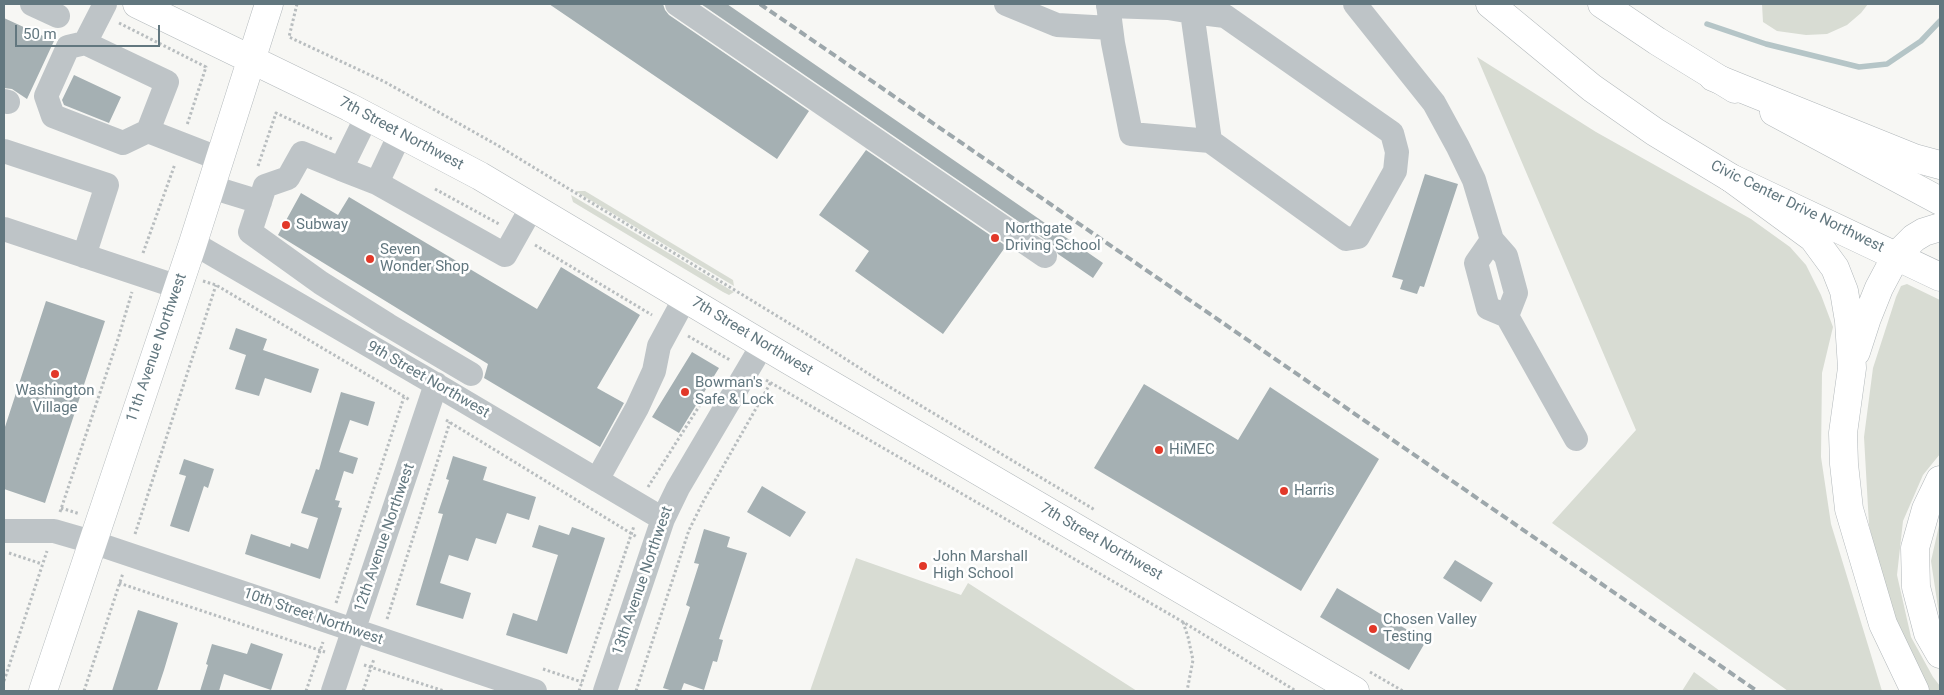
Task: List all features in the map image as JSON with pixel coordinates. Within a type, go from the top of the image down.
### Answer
[{"type":"main road","name":"7th Street Northwest","points":[[137,4],[367,116],[480,176],[763,344],[1362,682]]},
{"type":"main road","name":"11th Avenue Northwest","points":[[43,691],[178,287],[269,4]]},
{"type":"main road","name":"Civic Center Drive Northwest","points":[[1490,4],[1592,88],[1655,132],[1732,178],[1940,277]]},
{"type":"main road","points":[[1602,4],[1713,77],[1796,124],[1940,200]]},
{"type":"main road","points":[[1713,77],[1914,158],[1940,165]]},
{"type":"main road","points":[[1732,178],[1813,238],[1835,268],[1844,291],[1849,321],[1852,368]]},
{"type":"main road","points":[[1915,691],[1883,624],[1849,509],[1843,432],[1852,368],[1866,318],[1879,288],[1896,256],[1914,238],[1924,232],[1940,227]]},
{"type":"main road","points":[[1940,480],[1926,509],[1915,548],[1916,587],[1928,633],[1940,654]]},
{"type":"street","points":[[32,4],[58,16]]},
{"type":"street","points":[[677,4],[1045,256]]},
{"type":"street","points":[[1006,4],[1057,26],[1109,13],[1168,8],[1225,16],[1392,133],[1397,152],[1395,171],[1358,237],[1346,239],[1210,141],[1131,134],[1109,13]]},
{"type":"street","points":[[1355,4],[1434,102],[1474,180],[1492,240],[1506,256],[1516,294],[1506,316],[1576,439]]},
{"type":"street","points":[[85,43],[102,8]]},
{"type":"street","points":[[1192,12],[1210,141]]},
{"type":"street","points":[[85,43],[167,82],[148,131],[123,143],[53,116],[46,96],[68,47],[85,43]]},
{"type":"street","points":[[341,169],[367,116]]},
{"type":"street","points":[[148,131],[220,158]]},
{"type":"street","points":[[377,183],[400,134]]},
{"type":"street","points":[[4,151],[107,185],[84,256]]},
{"type":"street","points":[[471,374],[321,283],[250,232],[265,186],[288,178],[302,153],[377,183],[505,255],[532,207]]},
{"type":"street","points":[[210,187],[260,202]]},
{"type":"street","points":[[4,229],[178,287]]},
{"type":"street","points":[[240,270],[258,238]]},
{"type":"street","name":"9th Street Northwest","points":[[192,243],[663,519]]},
{"type":"street","points":[[307,309],[321,283]]},
{"type":"street","points":[[597,480],[637,408],[654,370],[658,346],[684,298]]},
{"type":"street","points":[[375,349],[388,325]]},
{"type":"street","name":"13th Avenue Northwest","points":[[605,691],[663,519],[678,488],[763,344]]},
{"type":"street","name":"12th Avenue Northwest","points":[[333,691],[354,630],[430,381],[436,354]]},
{"type":"street","name":"10th Street Northwest","points":[[4,531],[54,531],[92,542],[535,691]]},
{"type":"path","points":[[297,4],[289,37],[385,82],[497,145],[805,333],[883,383],[1101,513]]},
{"type":"path","points":[[102,8],[206,67]]},
{"type":"path","points":[[136,532],[216,285],[404,397],[336,600]]},
{"type":"path","points":[[636,691],[689,530],[771,382],[1183,622],[1296,691]]},
{"type":"path","points":[[647,488],[708,392]]},
{"type":"path","points":[[388,618],[450,422],[630,534],[579,691]]},
{"type":"path","points":[[4,551],[42,564],[4,680]]},
{"type":"path","points":[[84,691],[119,583],[320,650],[306,691]]},
{"type":"path","points":[[1183,622],[1194,660],[1187,691]]},
{"type":"path","points":[[364,691],[372,667],[444,691]]},
{"type":"path","points":[[1362,682],[1403,691]]},
{"type":"shaded area","points":[[1762,4],[1868,4],[1847,25],[1827,34],[1806,35],[1777,31],[1763,22]]},
{"type":"shaded area","points":[[1477,57],[1596,132],[1751,219],[1790,247],[1806,265],[1821,295],[1833,327],[1822,373],[1821,457],[1831,524],[1882,691],[1788,691],[1552,523],[1636,430]]},
{"type":"shaded area","points":[[575,191],[585,191],[733,280],[734,286]]},
{"type":"shaded area","points":[[571,195],[734,292],[729,295],[723,292],[573,202]]},
{"type":"shaded area","points":[[1907,284],[1940,300],[1940,454],[1923,475],[1903,521],[1897,575],[1911,637],[1940,686],[1940,691],[1929,691],[1908,653],[1885,595],[1869,525],[1864,437],[1873,368],[1896,297],[1901,286]]},
{"type":"shaded area","points":[[1940,521],[1940,621],[1931,561]]},
{"type":"shaded area","points":[[856,558],[961,595],[968,583],[1137,691],[810,691]]},
{"type":"shaded area","points":[[1694,672],[1720,691],[1682,691]]},
{"type":"building","points":[[549,4],[663,4],[669,15],[809,111],[777,159]]},
{"type":"building","points":[[701,4],[727,4],[1103,263],[1093,278],[1058,254],[1053,245]]},
{"type":"building","points":[[4,18],[54,41],[27,99],[12,89],[4,88]]},
{"type":"building","points":[[74,75],[121,97],[109,123],[64,105],[62,100]]},
{"type":"building","points":[[866,150],[1006,246],[943,334],[855,271],[869,251],[819,215]]},
{"type":"building","points":[[1425,174],[1458,184],[1424,287],[1420,286],[1417,294],[1400,289],[1403,280],[1392,277]]},
{"type":"building","points":[[301,193],[338,215],[349,197],[537,309],[561,267],[640,315],[597,388],[624,403],[600,447],[484,378],[488,364],[278,235]]},
{"type":"building","name":"Washington Village","points":[[46,301],[105,321],[45,503],[4,489],[4,430]]},
{"type":"building","points":[[236,328],[267,339],[263,350],[319,369],[311,393],[265,378],[259,396],[235,389],[246,355],[229,349]]},
{"type":"building","name":"Bowman's Safe & Lock","points":[[692,352],[719,368],[679,433],[652,417]]},
{"type":"building","name":"Harris","points":[[1144,384],[1238,440],[1270,387],[1379,459],[1301,591],[1094,468]]},
{"type":"building","points":[[341,392],[375,402],[368,426],[350,420],[339,452],[358,458],[353,474],[344,471],[335,500],[340,501],[338,507],[342,508],[320,579],[245,554],[251,534],[290,547],[291,543],[308,549],[318,518],[301,513],[316,469],[319,470]]},
{"type":"building","points":[[453,456],[487,467],[483,480],[536,497],[529,520],[507,513],[496,544],[476,538],[468,561],[449,555],[440,583],[471,593],[463,619],[416,605],[443,514],[438,513],[449,480],[446,479]]},
{"type":"building","points":[[184,459],[214,469],[208,488],[204,486],[189,532],[170,526],[186,476],[179,474]]},
{"type":"building","points":[[762,486],[806,512],[790,537],[747,512]]},
{"type":"building","points":[[539,525],[569,535],[572,527],[605,538],[567,654],[506,635],[513,613],[537,621],[558,555],[532,547]]},
{"type":"building","points":[[704,529],[730,537],[727,547],[747,553],[719,639],[723,640],[717,662],[713,661],[704,690],[684,683],[681,691],[673,691],[663,688],[690,607],[686,605],[699,564],[694,563]]},
{"type":"building","points":[[1455,560],[1493,583],[1481,602],[1443,578]]},
{"type":"building","name":"Chosen Valley Testing","points":[[1337,588],[1426,641],[1409,670],[1320,617]]},
{"type":"building","points":[[138,610],[178,623],[164,670],[157,691],[112,691]]},
{"type":"building","points":[[251,643],[283,654],[271,690],[224,674],[219,691],[200,691],[212,644],[247,654]]},
{"type":"waterway","points":[[1707,24],[1766,44],[1859,67],[1887,64],[1921,41],[1940,21]]},
{"type":"railway","points":[[760,4],[1757,691]]},
{"type":"place","name":"Subway","points":[[286,225]]},
{"type":"place","name":"Northgate Driving School","points":[[995,238]]},
{"type":"place","name":"Seven Wonder Shop","points":[[370,259]]},
{"type":"place","name":"Washington Village","points":[[55,374]]},
{"type":"place","name":"Bowman's Safe & Lock","points":[[685,392]]},
{"type":"place","name":"HiMEC","points":[[1159,450]]},
{"type":"place","name":"Harris","points":[[1284,491]]},
{"type":"place","name":"John Marshall High School","points":[[923,566]]},
{"type":"place","name":"Chosen Valley Testing","points":[[1373,629]]}]
